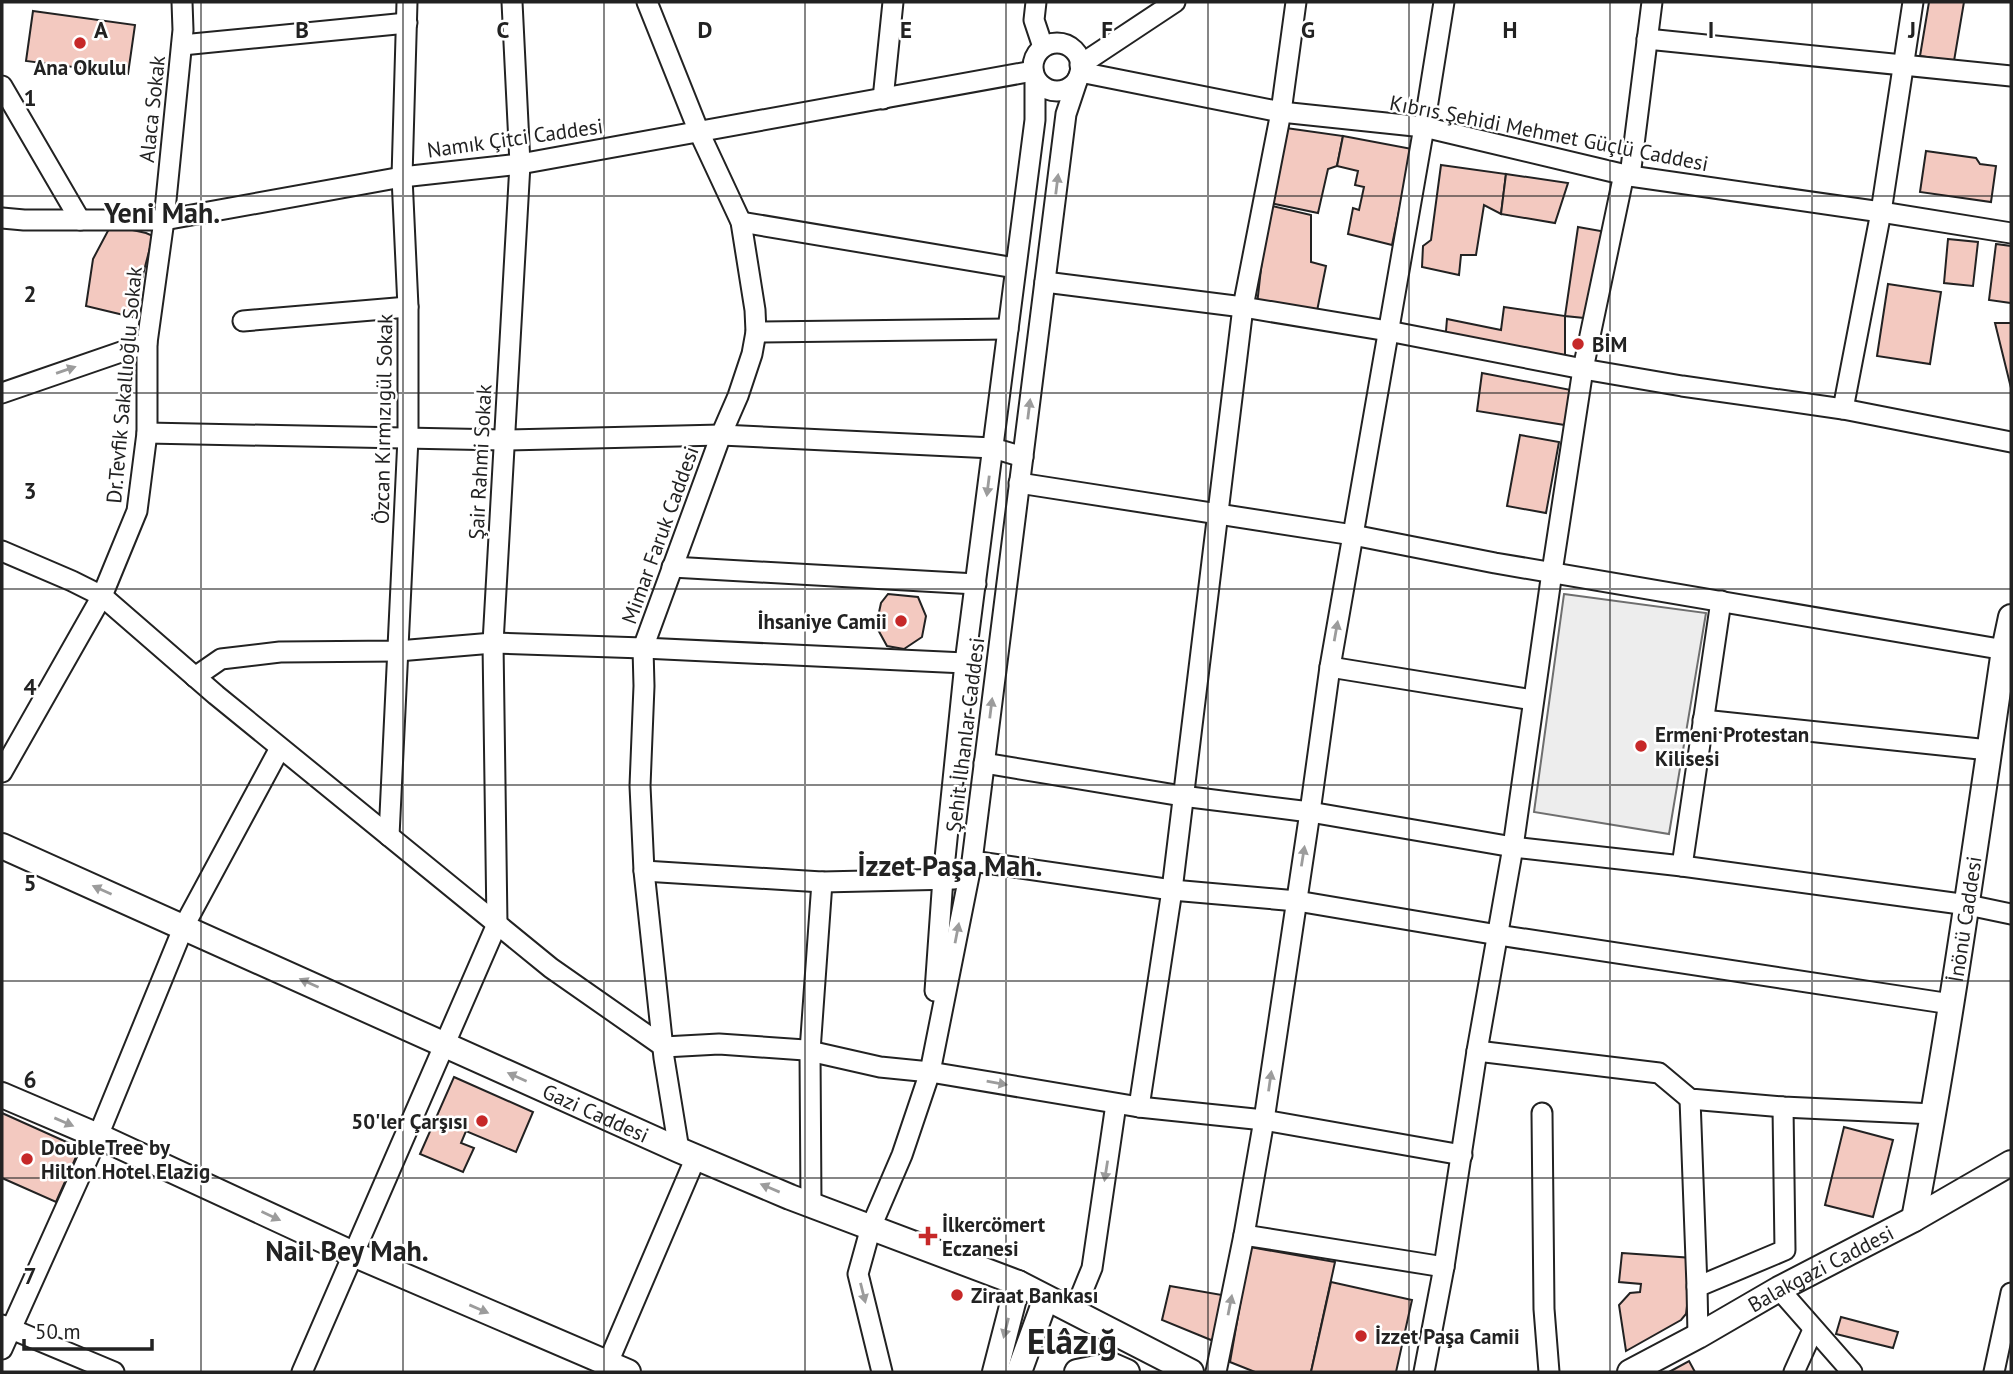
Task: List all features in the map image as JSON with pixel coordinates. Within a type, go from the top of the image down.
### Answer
[{"type":"main road","name":"İnönü Caddesi","points":[[1914,1219],[1968,905],[1989,750],[2008,651],[2011,617]]},
{"type":"main road","name":"Gazi Caddesi","points":[[2,846],[687,1153],[811,1205],[1018,1283],[1191,1372]]},
{"type":"main road","points":[[2,1095],[99,1136],[353,1254],[613,1369]]},
{"type":"main road","name":"Balakgazi Caddesi","points":[[1630,1372],[1779,1289],[1914,1219],[2011,1163]]},
{"type":"main road","points":[[995,1372],[1018,1283]]},
{"type":"main road","points":[[1019,1372],[1046,1298]]},
{"type":"main road","points":[[1077,1372],[1111,1366],[1127,1372]]},
{"type":"street","name":"Alaca Sokak","points":[[164,220],[184,30],[182,2]]},
{"type":"street","name":"Özcan Kırmızıgül Sokak","points":[[389,836],[408,438],[408,307],[402,177],[407,2]]},
{"type":"street","name":"Şair Rahmi Sokak","points":[[497,924],[493,643],[520,164],[512,2]]},
{"type":"street","name":"Mimar Faruk Caddesi","points":[[647,2],[699,132],[741,222],[756,332],[752,354],[738,396],[721,435],[643,648],[640,786],[644,871],[664,1048],[687,1153]]},
{"type":"street","points":[[883,99],[893,2]]},
{"type":"street","points":[[1036,2],[1034,20],[1043,47]]},
{"type":"street","points":[[1079,71],[1075,52],[1063,44],[1043,47],[1035,58],[1034,75],[1045,88],[1058,91],[1070,87],[1079,71],[1175,2]]},
{"type":"street","points":[[1139,1107],[1172,890],[1243,307],[1281,112],[1296,2]]},
{"type":"street","points":[[1216,1372],[1264,1119],[1330,667],[1444,2]]},
{"type":"street","points":[[1424,1372],[1444,1267],[1477,1051],[1513,847],[1583,369],[1627,175],[1652,2]]},
{"type":"street","points":[[1843,409],[1881,212],[1913,2]]},
{"type":"street","points":[[182,45],[407,23]]},
{"type":"street","points":[[1647,39],[2011,76]]},
{"type":"street","name":"Kıbrıs Şehidi Mehmet Güçlü Caddesi","points":[[1079,71],[1281,112],[1424,127],[1627,175],[2011,233]]},
{"type":"street","name":"Şehit İlhanlar Caddesi","points":[[930,1072],[970,870],[1066,114],[1079,71]]},
{"type":"street","name":"Namık Çitci Caddesi","points":[[2,218],[164,220],[402,177],[520,164],[883,99],[1034,75]]},
{"type":"street","name":"Şehit İlhanlar Caddesi","points":[[930,1072],[943,878],[965,663],[1035,120],[1034,75]]},
{"type":"street","points":[[2,86],[80,220]]},
{"type":"street","name":"Dr.Tevfik Sakallıoğlu Sokak","points":[[2,772],[102,596],[137,510],[147,433],[147,343],[164,220]]},
{"type":"street","points":[[741,222],[1015,268]]},
{"type":"street","points":[[1045,282],[1243,307],[1388,331],[1583,369],[1843,409],[2011,442]]},
{"type":"street","points":[[243,321],[408,307]]},
{"type":"street","points":[[756,332],[1008,329]]},
{"type":"street","points":[[2,393],[147,343]]},
{"type":"street","points":[[147,433],[504,440],[721,435],[993,448],[1023,457]]},
{"type":"street","points":[[1019,483],[1353,535],[2008,651]]},
{"type":"street","points":[[2,551],[102,596],[195,677],[551,968],[664,1048],[719,1044],[810,1051],[880,1067],[930,1072],[1116,1104],[1264,1119],[1462,1155]]},
{"type":"street","points":[[672,567],[976,584]]},
{"type":"street","points":[[1682,866],[1721,601]]},
{"type":"street","points":[[195,677],[221,659],[281,652],[398,651],[493,643],[965,663]]},
{"type":"street","points":[[1330,667],[1534,700]]},
{"type":"street","points":[[1703,720],[1989,750]]},
{"type":"street","points":[[2,1349],[6,1327],[99,1136],[184,926],[280,747]]},
{"type":"street","points":[[984,763],[1182,796],[1310,812],[1513,847],[1682,866],[1968,905],[2011,914]]},
{"type":"street","points":[[644,871],[822,882],[943,878],[970,870],[1297,901],[1498,935],[1951,1004]]},
{"type":"street","points":[[811,1205],[810,1051],[822,882]]},
{"type":"street","points":[[302,1372],[497,924]]},
{"type":"street","points":[[1477,1051],[1659,1073],[1690,1099],[1783,1107],[1934,1114]]},
{"type":"street","points":[[882,1372],[858,1274],[871,1227],[902,1155],[930,1072]]},
{"type":"street","points":[[1690,1099],[1698,1336]]},
{"type":"street","points":[[1074,1312],[1092,1268],[1116,1104]]},
{"type":"street","points":[[1698,1287],[1785,1250],[1783,1107]]},
{"type":"street","points":[[1542,1112],[1544,1309],[1549,1372]]},
{"type":"street","points":[[613,1369],[687,1153]]},
{"type":"street","points":[[1244,1235],[1444,1267]]},
{"type":"street","points":[[1779,1289],[1852,1372]]},
{"type":"street","points":[[1994,1372],[2011,1293]]},
{"type":"street","points":[[6,1327],[114,1372]]},
{"type":"street","points":[[1794,1372],[1813,1330]]},
{"type":"shaded area","points":[[1564,594],[1706,613],[1669,834],[1534,812]]},
{"type":"building","points":[[1929,2],[1964,2],[1954,61],[1920,56]]},
{"type":"building","name":"Ana Okulu","points":[[33,11],[135,25],[128,74],[26,61]]},
{"type":"building","points":[[1286,128],[1343,136],[1337,166],[1328,169],[1318,213],[1270,203]]},
{"type":"building","points":[[1343,136],[1412,149],[1392,245],[1348,234],[1353,208],[1359,210],[1364,187],[1355,185],[1358,171],[1337,166]]},
{"type":"building","points":[[1926,151],[1976,158],[1980,164],[1996,166],[1991,202],[1920,192]]},
{"type":"building","points":[[1441,165],[1506,174],[1501,214],[1484,205],[1476,255],[1461,255],[1459,275],[1422,267],[1423,246],[1431,240]]},
{"type":"building","points":[[1506,174],[1568,183],[1555,223],[1501,214]]},
{"type":"building","points":[[1268,205],[1311,215],[1311,262],[1326,266],[1316,316],[1257,305]]},
{"type":"building","points":[[110,227],[153,236],[132,317],[86,306],[93,259]]},
{"type":"building","points":[[1578,227],[1612,233],[1594,319],[1565,316]]},
{"type":"building","points":[[1948,239],[1978,242],[1973,286],[1944,283]]},
{"type":"building","points":[[1996,244],[2011,246],[2011,303],[1989,300]]},
{"type":"building","points":[[1888,284],[1941,292],[1930,364],[1877,356]]},
{"type":"building","points":[[1504,307],[1565,316],[1565,358],[1445,343],[1447,319],[1501,330]]},
{"type":"building","points":[[1995,323],[2011,323],[2011,388]]},
{"type":"building","points":[[1482,373],[1571,390],[1571,426],[1477,411]]},
{"type":"building","points":[[1520,435],[1559,442],[1546,513],[1507,506]]},
{"type":"building","name":"İhsaniye Camii","points":[[888,594],[918,597],[926,616],[922,637],[904,649],[887,646],[876,626],[881,603]]},
{"type":"building","name":"50'ler Çarşısı","points":[[454,1077],[533,1112],[516,1152],[466,1131],[461,1143],[474,1148],[463,1172],[420,1154]]},
{"type":"building","points":[[2,1113],[80,1148],[56,1202],[2,1178]]},
{"type":"building","points":[[1844,1127],[1893,1140],[1873,1217],[1825,1205]]},
{"type":"building","points":[[1250,1247],[1335,1262],[1311,1372],[1255,1372],[1230,1362]]},
{"type":"building","points":[[1622,1253],[1693,1258],[1686,1314],[1681,1320],[1626,1351],[1619,1305],[1630,1293],[1640,1292],[1641,1284],[1619,1282]]},
{"type":"building","name":"İzzet Paşa Camii","points":[[1331,1282],[1412,1300],[1396,1372],[1311,1372]]},
{"type":"building","points":[[1170,1286],[1222,1295],[1217,1335],[1211,1340],[1162,1320]]},
{"type":"building","points":[[1841,1317],[1898,1332],[1893,1348],[1836,1334]]},
{"type":"building","points":[[1689,1361],[1695,1372],[1669,1372]]},
{"type":"place","name":"Ana Okulu","points":[[80,43]]},
{"type":"place","name":"BİM","points":[[1578,344]]},
{"type":"place","name":"İhsaniye Camii","points":[[901,621]]},
{"type":"place","name":"Ermeni Protestan Kilisesi","points":[[1641,746]]},
{"type":"place","name":"50'ler Çarşısı","points":[[482,1121]]},
{"type":"place","name":"DoubleTree by Hilton Hotel Elazig","points":[[27,1159]]},
{"type":"place","name":"İlkercömert Eczanesi","points":[[928,1236]]},
{"type":"place","name":"Ziraat Bankası","points":[[957,1295]]},
{"type":"place","name":"İzzet Paşa Camii","points":[[1361,1336]]},
{"type":"district","name":"Yeni Mah.","points":[[162,212]]},
{"type":"district","name":"İzzet Paşa Mah.","points":[[950,865]]},
{"type":"district","name":"Nail Bey Mah.","points":[[347,1250]]},
{"type":"district","name":"Elâzığ","points":[[1072,1341]]}]
